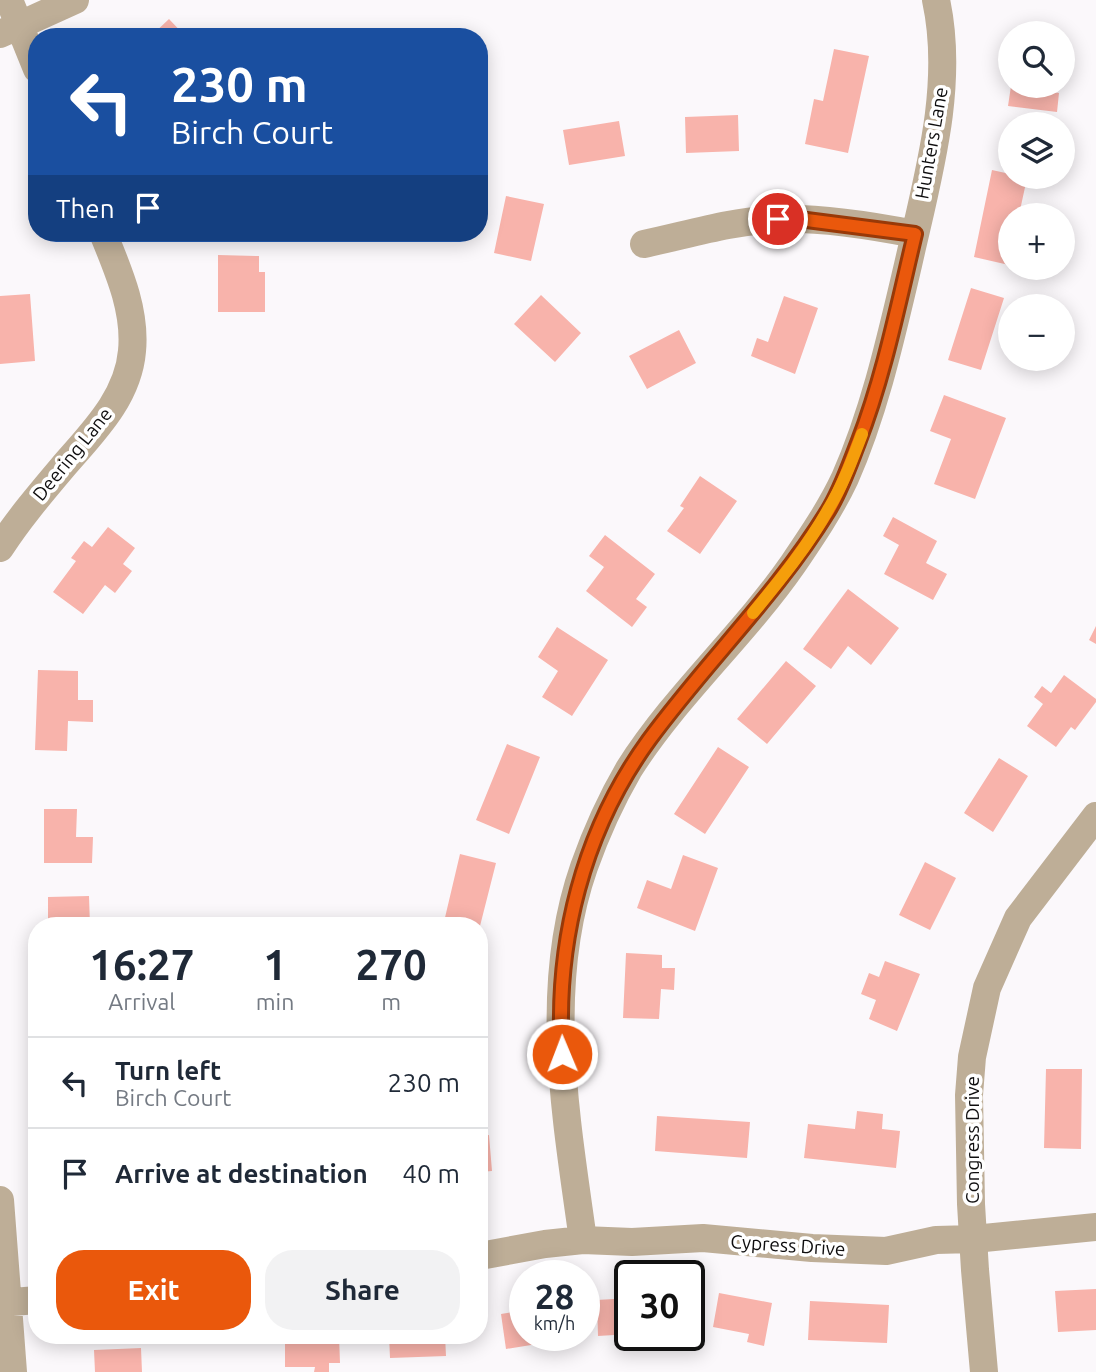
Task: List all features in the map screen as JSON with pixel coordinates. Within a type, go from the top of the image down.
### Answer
[{"type":"street","points":[[9,0],[10,30],[28,56]]},
{"type":"street","points":[[10,30],[75,0]]},
{"type":"street","name":"Hunters Lane","points":[[583,1240],[566,1118],[561,1032],[562,970],[583,870],[611,802],[629,769],[650,738],[790,568],[845,478],[870,411],[891,339],[934,142],[944,62],[936,0]]},
{"type":"street","points":[[644,244],[755,221],[778,219],[799,219],[915,234]]},
{"type":"street","name":"Deering Lane","points":[[0,548],[32,504],[105,418],[124,386],[132,351],[131,314],[121,277],[107,242]]},
{"type":"street","name":"Congress Drive","points":[[984,1372],[975,1270],[969,1095],[972,1056],[987,988],[1018,918],[1096,816]]},
{"type":"street","points":[[0,1200],[4,1303],[13,1372]]},
{"type":"street","name":"Cypress Drive","points":[[488,1255],[583,1240],[632,1242],[703,1238],[812,1248],[886,1251],[936,1240],[1096,1227]]},
{"type":"street","points":[[4,1303],[28,1301]]},
{"type":"building","points":[[169,19],[178,28],[160,28]]},
{"type":"building","points":[[834,49],[869,56],[848,153],[805,144],[814,99],[823,101]]},
{"type":"building","points":[[1009,98],[1058,98],[1057,112],[1008,106]]},
{"type":"building","points":[[738,115],[739,151],[686,153],[685,117]]},
{"type":"building","points":[[619,121],[625,156],[569,165],[563,130]]},
{"type":"building","points":[[992,170],[998,171],[998,189],[1025,189],[1022,203],[998,203],[998,262],[974,257]]},
{"type":"building","points":[[506,196],[544,204],[531,261],[494,253]]},
{"type":"building","points":[[218,255],[259,256],[259,272],[265,272],[265,312],[218,312]]},
{"type":"building","points":[[971,288],[998,296],[998,317],[981,370],[948,360]]},
{"type":"building","points":[[30,294],[35,361],[0,364],[0,296]]},
{"type":"building","points":[[541,295],[581,333],[555,362],[514,324]]},
{"type":"building","points":[[784,296],[818,308],[795,374],[751,356],[757,338],[768,342]]},
{"type":"building","points":[[679,330],[696,363],[647,389],[629,356]]},
{"type":"building","points":[[944,395],[1006,418],[975,499],[934,484],[951,439],[930,431]]},
{"type":"building","points":[[700,476],[737,501],[700,554],[667,531],[684,508],[680,506]]},
{"type":"building","points":[[893,517],[937,541],[926,563],[947,574],[933,600],[884,574],[899,545],[883,536]]},
{"type":"building","points":[[108,527],[135,548],[123,564],[132,571],[115,593],[105,585],[83,614],[53,592],[76,561],[71,558],[84,541],[92,547]]},
{"type":"building","points":[[605,535],[655,574],[636,599],[647,607],[632,627],[586,591],[604,567],[589,556]]},
{"type":"building","points":[[848,589],[899,628],[871,665],[848,646],[831,669],[803,649]]},
{"type":"building","points":[[1096,626],[1096,644],[1089,640]]},
{"type":"building","points":[[557,627],[608,660],[572,716],[542,697],[558,671],[538,657]]},
{"type":"building","points":[[786,661],[816,686],[767,744],[737,719]]},
{"type":"building","points":[[38,670],[78,671],[78,700],[93,700],[93,722],[68,721],[67,751],[35,750]]},
{"type":"building","points":[[1064,675],[1096,699],[1096,702],[1075,730],[1071,727],[1056,747],[1027,726],[1043,704],[1034,697],[1042,686],[1051,693]]},
{"type":"building","points":[[507,744],[540,757],[509,834],[476,820]]},
{"type":"building","points":[[718,747],[749,767],[705,834],[674,814]]},
{"type":"building","points":[[999,758],[1028,776],[993,832],[964,813]]},
{"type":"building","points":[[44,809],[77,809],[76,837],[93,837],[92,863],[44,863]]},
{"type":"building","points":[[460,854],[496,863],[482,917],[445,917]]},
{"type":"building","points":[[683,855],[718,868],[695,931],[637,908],[647,880],[671,889]]},
{"type":"building","points":[[925,862],[956,878],[930,930],[899,915]]},
{"type":"building","points":[[89,896],[90,917],[48,917],[48,897]]},
{"type":"building","points":[[626,953],[662,955],[662,968],[675,968],[674,990],[661,989],[659,1019],[623,1018]]},
{"type":"building","points":[[885,961],[920,974],[897,1031],[869,1019],[876,1000],[861,994],[869,973],[879,977]]},
{"type":"building","points":[[1046,1069],[1082,1069],[1081,1149],[1044,1148]]},
{"type":"building","points":[[857,1111],[883,1114],[882,1129],[900,1131],[896,1168],[804,1158],[808,1124],[855,1129]]},
{"type":"building","points":[[657,1116],[750,1122],[747,1158],[655,1151]]},
{"type":"building","points":[[488,1135],[492,1171],[488,1171]]},
{"type":"building","points":[[1096,1289],[1096,1330],[1058,1332],[1055,1291]]},
{"type":"building","points":[[719,1293],[772,1303],[764,1346],[747,1342],[749,1334],[713,1327]]},
{"type":"building","points":[[614,1299],[614,1335],[600,1336],[600,1300]]},
{"type":"building","points":[[810,1301],[889,1305],[887,1343],[808,1340]]},
{"type":"building","points":[[509,1313],[509,1349],[506,1349],[501,1314]]},
{"type":"building","points":[[285,1344],[339,1344],[340,1363],[329,1363],[329,1372],[314,1372],[315,1367],[285,1367]]},
{"type":"building","points":[[389,1344],[445,1344],[446,1356],[390,1358]]},
{"type":"building","points":[[141,1348],[142,1372],[95,1372],[94,1350]]},
{"type":"slow traffic","points":[[753,613],[790,568],[829,509],[845,478],[862,434]]},
{"type":"route","points":[[562,1054],[562,970],[573,904],[583,870],[611,802],[650,738],[790,568],[829,509],[845,478],[870,411],[891,339],[915,234],[799,219],[778,219]]}]
